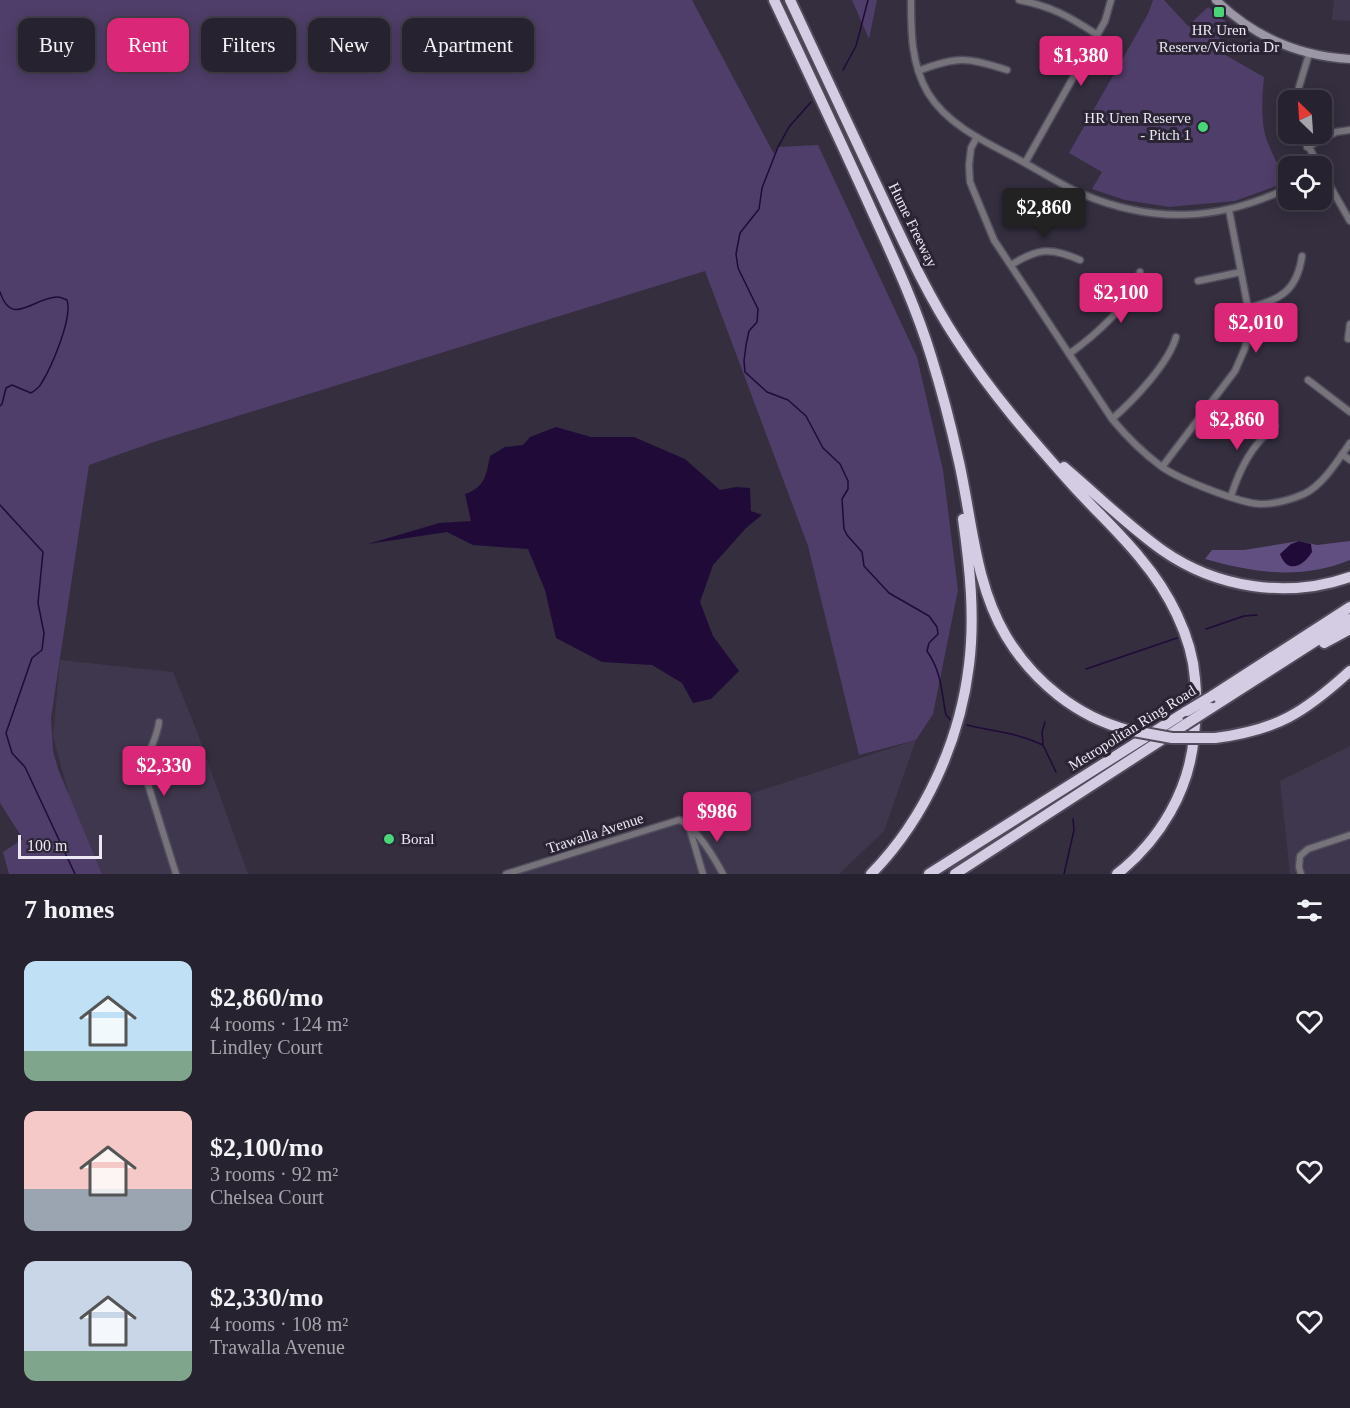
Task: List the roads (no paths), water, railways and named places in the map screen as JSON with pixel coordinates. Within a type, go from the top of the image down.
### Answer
[{"type":"highway","name":"Hume Freeway","points":[[774,0],[906,288],[932,359],[952,433]]},
{"type":"highway","name":"Hume Freeway","points":[[790,0],[898,230],[940,311],[990,388],[1039,445]]},
{"type":"highway","points":[[952,433],[988,597],[1006,636],[1028,666],[1061,698],[1098,720],[1128,730],[1172,738],[1215,738],[1247,734],[1290,717],[1317,700],[1350,671]]},
{"type":"highway","points":[[872,874],[900,839],[935,781],[948,749],[965,690],[971,633],[971,580],[952,433]]},
{"type":"highway","points":[[1039,445],[1161,549],[1205,573],[1235,583],[1276,588],[1324,584],[1350,577]]},
{"type":"highway","points":[[1039,445],[1074,487],[1142,559],[1157,580],[1179,620],[1194,667],[1196,711],[1193,754],[1185,780],[1175,803],[1156,834],[1130,864],[1117,874]]},
{"type":"highway","name":"Metropolitan Ring Road","points":[[929,874],[1350,607]]},
{"type":"highway","name":"Metropolitan Ring Road","points":[[955,874],[1350,619]]},
{"type":"highway","points":[[1286,661],[1350,629]]},
{"type":"street","points":[[911,0],[913,51],[926,90],[937,104],[957,124],[979,138],[1083,194],[1129,210],[1164,215],[1201,214],[1229,210],[1258,202],[1278,193]]},
{"type":"street","points":[[1019,0],[1041,4],[1066,15],[1096,34]]},
{"type":"street","points":[[1025,163],[1105,21],[1111,0]]},
{"type":"street","points":[[1216,0],[1233,15],[1266,37],[1309,54],[1350,59]]},
{"type":"street","points":[[1299,90],[1309,54]]},
{"type":"street","points":[[918,71],[944,61],[963,58],[1007,70]]},
{"type":"street","points":[[1307,147],[1336,132],[1350,130]]},
{"type":"street","points":[[979,138],[969,165],[970,182],[994,240],[1112,419],[1126,435],[1162,467],[1177,476],[1257,504],[1281,503],[1306,493],[1325,476],[1350,443]]},
{"type":"street","points":[[1306,144],[1312,156]]},
{"type":"street","points":[[1332,189],[1349,217]]},
{"type":"street","points":[[1162,467],[1235,371],[1245,348],[1249,330],[1248,308],[1229,210]]},
{"type":"street","points":[[1011,265],[1031,254],[1053,250],[1080,260]]},
{"type":"street","points":[[1248,308],[1273,302],[1284,294],[1300,268],[1302,256]]},
{"type":"street","points":[[1070,354],[1110,320],[1138,283],[1140,272]]},
{"type":"street","points":[[1198,281],[1241,272]]},
{"type":"street","points":[[1347,339],[1350,324]]},
{"type":"street","points":[[1112,419],[1133,400],[1173,350],[1176,337]]},
{"type":"street","points":[[1308,380],[1350,412]]},
{"type":"street","points":[[1231,496],[1244,461],[1261,437],[1275,426]]},
{"type":"street","points":[[1342,454],[1350,460]]},
{"type":"street","points":[[159,722],[145,766],[145,775],[176,874]]},
{"type":"street","name":"Trawalla Avenue","points":[[506,874],[675,820],[682,820],[689,826]]},
{"type":"street","points":[[689,826],[704,874]]},
{"type":"street","points":[[689,826],[723,874]]},
{"type":"street","points":[[1301,874],[1300,856],[1308,849],[1350,835]]},
{"type":"waterway","points":[[843,70],[856,46],[868,0]]},
{"type":"waterway","points":[[811,102],[789,127],[778,147],[762,188],[759,209],[740,233],[736,254],[738,268],[758,309],[757,322],[749,331],[746,345],[745,372],[767,392],[788,400],[806,416],[823,448],[840,464],[848,481],[848,489],[842,499],[844,529],[862,552],[864,566],[889,593],[929,616],[937,627],[938,634],[929,643],[927,651],[938,674],[946,715],[952,721]]},
{"type":"waterway","points":[[0,292],[5,303],[18,310],[49,298],[58,297],[67,300],[68,308],[60,343],[40,385],[31,393],[12,385],[6,388],[0,406]]},
{"type":"waterway","points":[[0,505],[43,552],[38,603],[44,633],[42,650],[32,658],[6,733],[12,753],[25,767],[75,874]]},
{"type":"waterway","points":[[1206,629],[1244,616],[1257,615]]},
{"type":"waterway","points":[[1086,669],[1177,638]]},
{"type":"waterway","points":[[1043,744],[1042,732],[1045,722]]},
{"type":"waterway","points":[[967,725],[1014,735],[1043,745],[1056,772]]},
{"type":"waterway","points":[[1064,874],[1074,830],[1073,819]]},
{"type":"place","name":"HR Uren Reserve/Victoria Dr","points":[[1219,12]]},
{"type":"place","name":"HR Uren Reserve - Pitch 1","points":[[1203,127]]},
{"type":"place","name":"Boral","points":[[389,839]]}]
